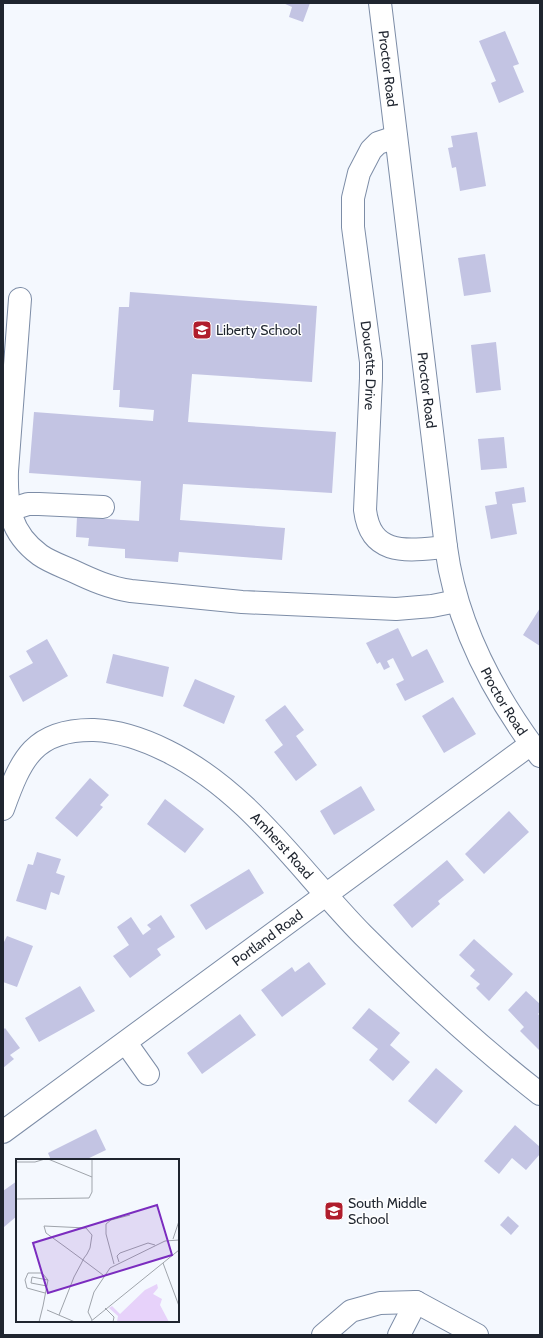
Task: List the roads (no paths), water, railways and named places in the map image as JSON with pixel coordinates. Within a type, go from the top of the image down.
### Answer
[{"type":"street","name":"Proctor Road","points":[[380,3],[448,566],[457,601],[470,636],[496,688],[535,750]]},
{"type":"street","name":"Doucette Drive","points":[[396,137],[378,143],[371,150],[359,173],[353,198],[353,227],[371,362],[365,510],[366,520],[376,539],[384,545],[405,550],[446,547]]},
{"type":"street","points":[[20,299],[7,484],[12,521],[32,548],[41,556],[93,580],[119,589],[242,602],[396,609],[432,606],[457,601]]},
{"type":"street","points":[[10,510],[28,504],[103,508]]},
{"type":"street","name":"Amherst Road","points":[[3,809],[12,783],[26,757],[45,741],[57,735],[87,730],[102,731],[137,738],[189,762],[223,786],[257,817],[326,895],[438,1009],[540,1094]]},
{"type":"street","name":"Portland Road","points":[[3,1132],[326,895],[535,750]]},
{"type":"street","points":[[126,1043],[148,1074]]},
{"type":"street","points":[[323,1335],[352,1311],[380,1303],[416,1302],[471,1334]]},
{"type":"street","points":[[399,1335],[416,1302]]},
{"type":"place","name":"Liberty School","points":[[202,330]]},
{"type":"place","name":"South Middle School","points":[[334,1211]]}]
